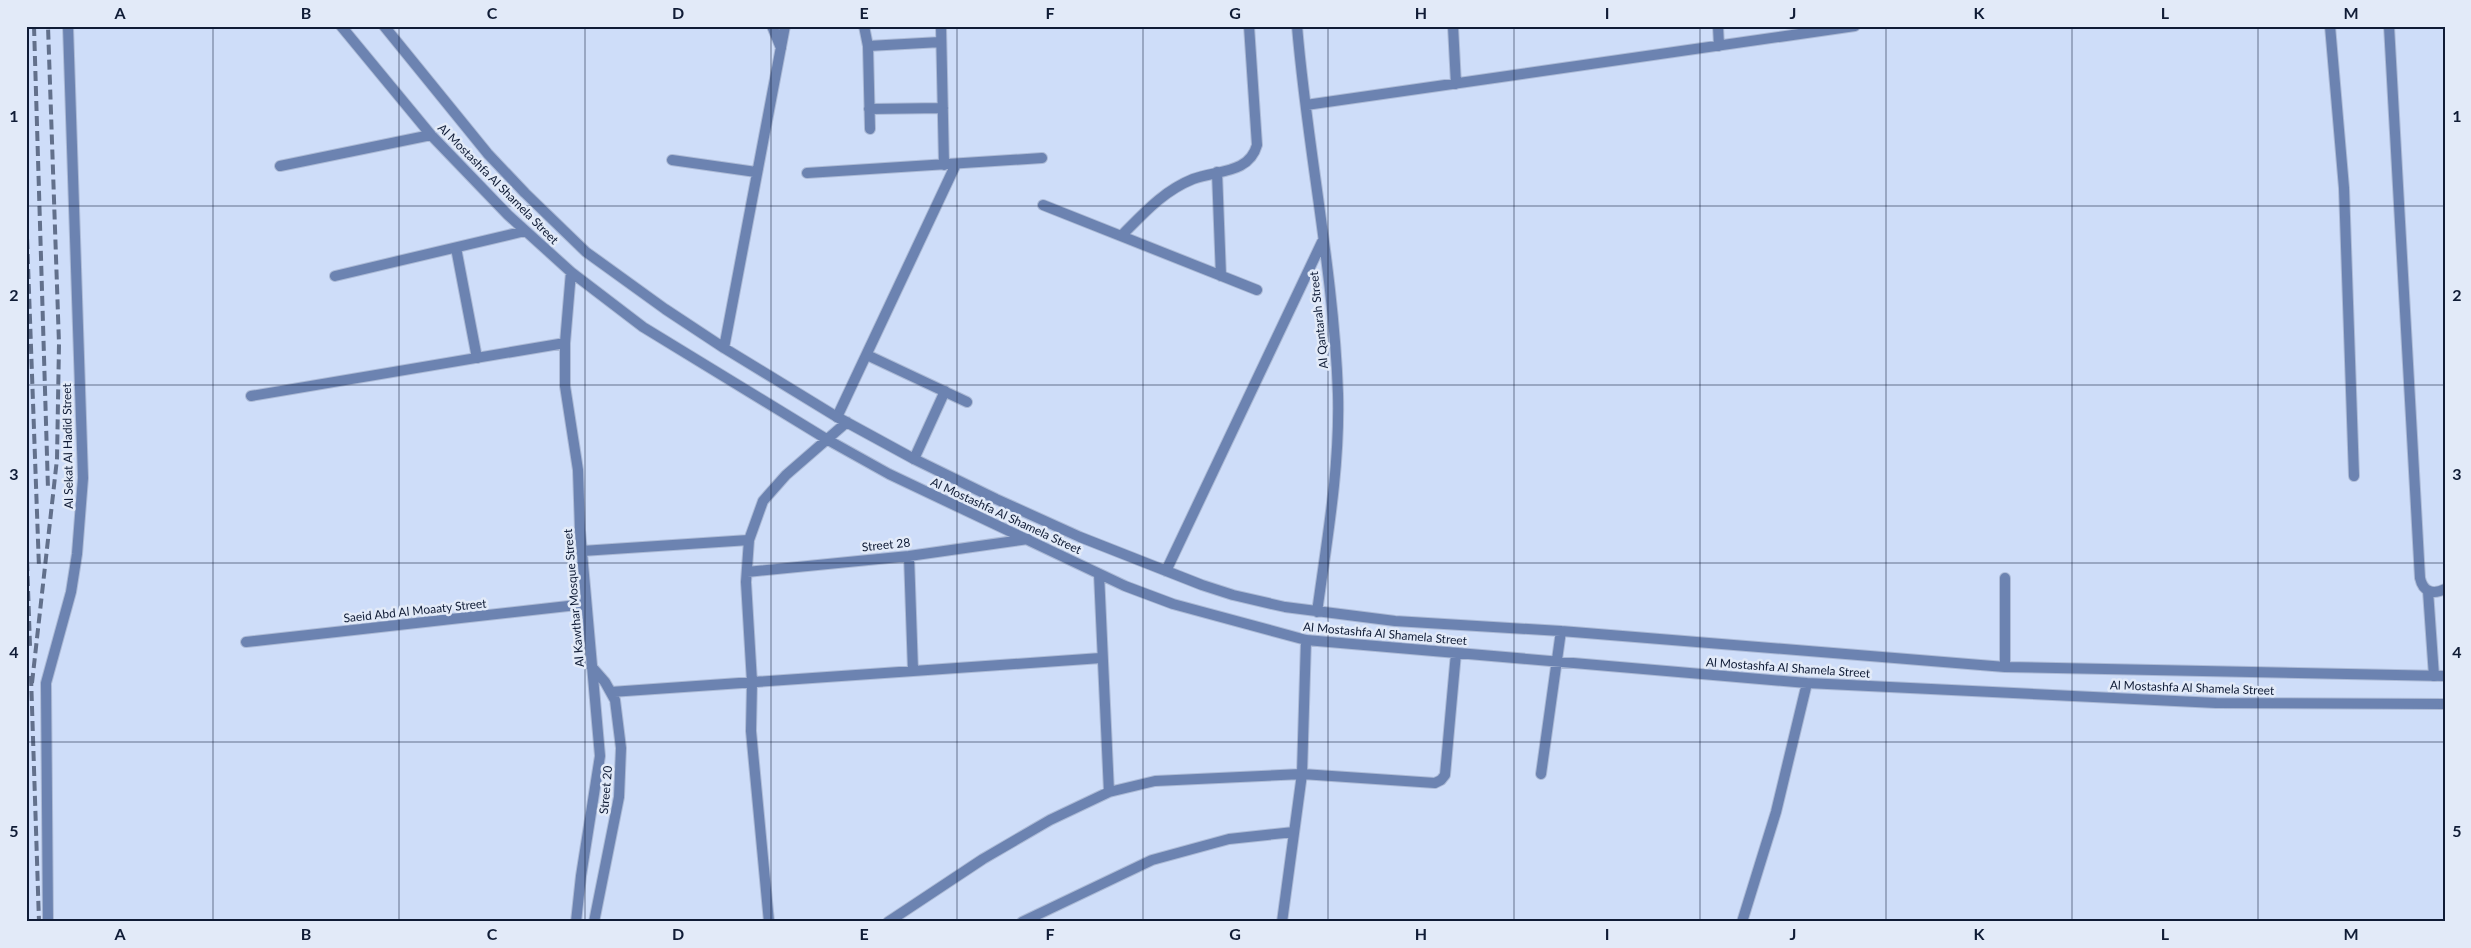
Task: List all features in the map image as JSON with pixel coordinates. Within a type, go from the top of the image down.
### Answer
[{"type":"street","name":"Al Sekat Al Hadid Street","points":[[48,922],[46,683],[78,554],[83,478],[68,26]]},
{"type":"street","name":"Al Mostashfa Al Shamela Street","points":[[341,26],[431,135],[526,231],[571,272],[643,326],[828,440],[889,474],[1099,574],[1173,604],[1306,640],[1807,683],[2216,703],[2445,704]]},
{"type":"street","name":"Al Mostashfa Al Shamela Street","points":[[384,26],[488,154],[586,252],[724,348],[837,417],[1005,503],[1166,571],[1234,595],[1285,608],[1395,621],[2006,667],[2445,676]]},
{"type":"street","points":[[772,26],[781,48]]},
{"type":"street","points":[[724,348],[785,26]]},
{"type":"street","points":[[864,26],[868,46],[870,129]]},
{"type":"street","points":[[941,26],[944,165]]},
{"type":"street","points":[[1121,236],[1165,194],[1193,179],[1242,166],[1255,153],[1257,145],[1250,26]]},
{"type":"street","name":"Al Qantarah Street","points":[[1297,26],[1336,356],[1338,432],[1334,486],[1318,612]]},
{"type":"street","points":[[1453,26],[1456,84]]},
{"type":"street","points":[[1718,26],[1719,46]]},
{"type":"street","points":[[1306,105],[1855,26]]},
{"type":"street","points":[[2330,26],[2344,188],[2354,476]]},
{"type":"street","points":[[2390,26],[2420,578],[2423,588],[2428,591],[2438,592],[2445,590]]},
{"type":"street","points":[[868,46],[941,42]]},
{"type":"street","points":[[869,109],[943,108]]},
{"type":"street","points":[[280,166],[431,135]]},
{"type":"street","points":[[807,173],[1042,158]]},
{"type":"street","points":[[672,160],[756,172]]},
{"type":"street","points":[[837,417],[956,164]]},
{"type":"street","points":[[1217,172],[1221,276]]},
{"type":"street","points":[[1043,205],[1257,290]]},
{"type":"street","points":[[335,276],[526,231]]},
{"type":"street","points":[[1166,571],[1322,241]]},
{"type":"street","points":[[456,248],[477,358]]},
{"type":"street","name":"Al Kawthar Mosque Street","points":[[571,272],[565,343],[565,386],[578,470],[586,604],[591,666],[598,714],[600,756],[596,792],[581,876],[576,922]]},
{"type":"street","points":[[251,396],[565,343]]},
{"type":"street","points":[[866,355],[967,402]]},
{"type":"street","points":[[914,458],[945,391]]},
{"type":"street","points":[[769,922],[751,731],[752,682],[747,572],[749,540],[763,501],[786,475],[847,422]]},
{"type":"street","name":"Street 28","points":[[747,572],[909,556],[1028,539]]},
{"type":"street","points":[[582,551],[749,540]]},
{"type":"street","points":[[909,556],[913,671]]},
{"type":"street","points":[[1099,574],[1101,658],[1109,792]]},
{"type":"street","points":[[2005,578],[2006,667]]},
{"type":"street","points":[[2428,591],[2434,676]]},
{"type":"street","name":"Saeid Abd Al Moaaty Street","points":[[246,642],[586,604]]},
{"type":"street","points":[[1542,774],[1560,632]]},
{"type":"street","points":[[1282,922],[1302,774],[1306,640]]},
{"type":"street","points":[[888,922],[983,859],[1050,820],[1109,792],[1155,781],[1302,774],[1435,783],[1445,775],[1456,653]]},
{"type":"street","points":[[611,692],[1101,658]]},
{"type":"street","name":"Street 20","points":[[591,666],[615,700],[619,724],[621,772],[614,826],[599,889],[594,922]]},
{"type":"street","points":[[1742,922],[1776,812],[1807,683]]},
{"type":"street","points":[[1022,922],[1152,860],[1229,839],[1294,832]]},
{"type":"railway","points":[[34,26],[48,489]]},
{"type":"railway","points":[[32,683],[57,459],[59,344],[48,26]]},
{"type":"railway","points":[[26,209],[39,568]]},
{"type":"railway","points":[[26,531],[30,646]]},
{"type":"railway","points":[[31,676],[39,922]]}]
